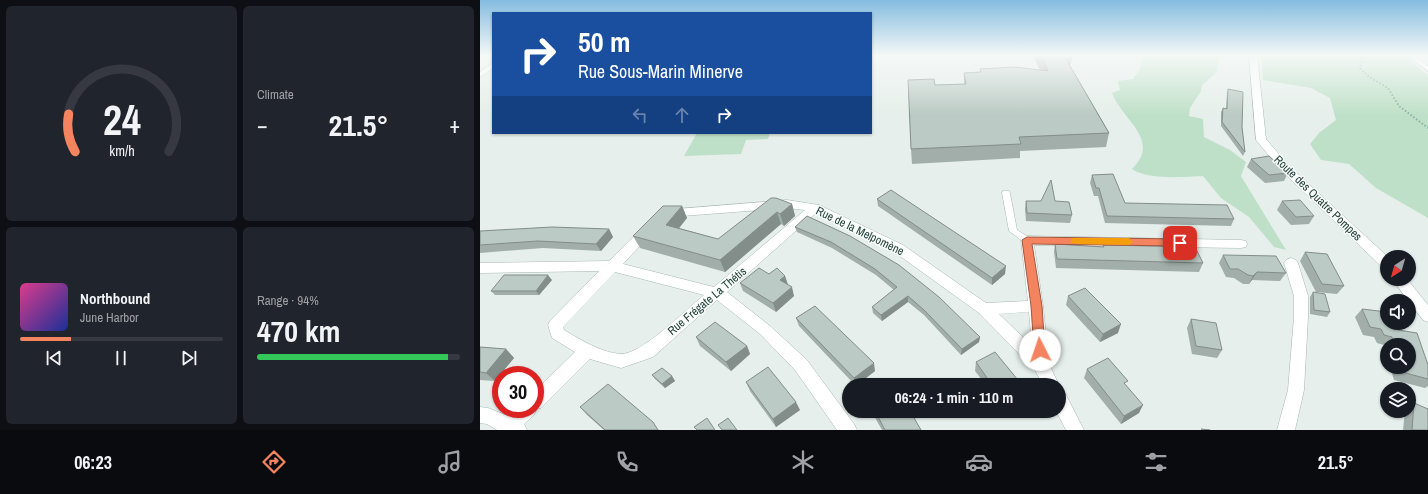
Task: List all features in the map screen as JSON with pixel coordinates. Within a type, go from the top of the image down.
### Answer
[{"type":"street","name":"Route des Quatre Pompes","points":[[1255,75],[1261,140],[1285,168],[1380,257]]},
{"type":"street","name":"Rue de la Melpomène","points":[[665,213],[787,204],[815,208],[898,248],[984,309],[1041,365],[1048,378]]},
{"type":"street","name":"Rue Frégate La Thétis","points":[[665,213],[611,266],[555,325],[557,334],[587,351],[621,361],[647,352],[718,293],[815,208]]},
{"type":"street","points":[[1041,365],[1036,306],[1027,240],[1241,244]]},
{"type":"street","points":[[1286,430],[1296,390],[1301,317],[1301,296],[1291,263]]},
{"type":"street","points":[[480,268],[611,266],[718,293],[765,330],[800,366],[848,430]]},
{"type":"street","points":[[1404,286],[1428,316]]},
{"type":"street","points":[[984,309],[1036,306]]},
{"type":"street","points":[[544,393],[587,351]]},
{"type":"street","points":[[1066,413],[1075,430]]},
{"type":"street","points":[[480,415],[488,416],[512,429],[521,418]]},
{"type":"lane","points":[[1006,193],[1013,231],[1027,240]]},
{"type":"path","points":[[1367,75],[1388,88],[1391,97],[1411,117],[1428,128]]},
{"type":"green space","points":[[1136,75],[1213,75],[1202,85],[1201,91],[1190,108],[1189,116],[1203,119],[1204,137],[1230,150],[1246,162],[1241,176],[1286,250],[1274,247],[1249,217],[1221,198],[1203,176],[1156,176],[1147,175],[1132,169],[1140,159],[1143,149],[1141,139],[1137,130],[1117,103],[1112,93],[1120,90],[1118,81],[1133,79]]},
{"type":"green space","points":[[1263,75],[1428,75],[1428,218],[1376,188],[1349,164],[1321,160],[1310,144],[1319,133],[1336,120],[1330,98],[1311,88],[1263,80]]},
{"type":"green space","points":[[696,134],[770,134],[768,139],[746,140],[741,154],[684,156]]},
{"type":"building","points":[[964,75],[1075,75],[1109,133],[1019,137],[1021,144],[911,149],[908,80],[934,79],[935,85],[966,84]]},
{"type":"building","points":[[1228,89],[1243,92],[1242,127],[1245,152],[1222,122],[1223,108],[1227,109]]},
{"type":"building","points":[[1269,156],[1288,173],[1269,175],[1251,159]]},
{"type":"building","points":[[1113,174],[1125,203],[1227,205],[1234,219],[1107,216],[1099,188],[1096,188],[1092,175]]},
{"type":"building","points":[[1051,180],[1055,201],[1069,202],[1072,215],[1027,213],[1026,201],[1041,201]]},
{"type":"building","points":[[891,190],[1006,266],[992,278],[877,199]]},
{"type":"building","points":[[771,198],[776,198],[792,204],[780,214],[777,212],[720,260],[633,236],[663,206],[682,206],[666,225],[718,239]]},
{"type":"building","points":[[1300,200],[1314,216],[1296,217],[1282,201]]},
{"type":"building","points":[[807,216],[850,236],[899,265],[939,297],[980,337],[962,349],[924,310],[908,296],[881,315],[872,307],[897,287],[875,269],[831,242],[795,227]]},
{"type":"building","points":[[552,227],[609,229],[596,244],[538,241],[480,245],[480,231]]},
{"type":"building","points":[[1055,244],[1104,247],[1103,245],[1195,247],[1203,263],[1057,259]]},
{"type":"building","points":[[1305,252],[1327,254],[1344,286],[1322,284]]},
{"type":"building","points":[[1223,255],[1276,256],[1286,273],[1257,272],[1253,276],[1248,275],[1238,269],[1230,269]]},
{"type":"building","points":[[759,268],[769,274],[777,268],[785,276],[780,280],[792,287],[773,303],[740,283]]},
{"type":"building","points":[[504,275],[548,275],[536,291],[491,291]]},
{"type":"building","points":[[1085,288],[1121,324],[1103,334],[1068,296]]},
{"type":"building","points":[[1313,292],[1325,294],[1330,312],[1314,310]]},
{"type":"building","points":[[815,306],[874,363],[854,378],[796,318]]},
{"type":"building","points":[[1362,309],[1380,311],[1380,329],[1370,327]]},
{"type":"building","points":[[1191,319],[1216,323],[1222,350],[1196,346]]},
{"type":"building","points":[[715,322],[747,346],[726,362],[696,337]]},
{"type":"building","points":[[1382,330],[1398,330],[1417,333],[1428,365],[1428,379],[1409,374],[1416,374],[1416,338],[1392,338],[1384,335]]},
{"type":"building","points":[[480,347],[506,349],[486,373],[480,372]]},
{"type":"building","points":[[995,352],[1016,378],[987,378],[976,362]]},
{"type":"building","points":[[1108,358],[1128,381],[1124,383],[1143,405],[1124,416],[1087,369]]},
{"type":"building","points":[[768,367],[796,402],[773,419],[746,382]]},
{"type":"building","points":[[662,368],[672,376],[662,384],[652,375]]},
{"type":"building","points":[[608,384],[653,422],[658,430],[605,430],[580,407]]},
{"type":"building","points":[[1416,404],[1428,409],[1428,430],[1412,430],[1413,418],[1416,418]]},
{"type":"building","points":[[707,418],[715,430],[697,430],[694,427]]},
{"type":"building","points":[[728,418],[737,430],[722,430],[718,425]]},
{"type":"building","points":[[879,418],[914,418],[921,430],[885,430]]},
{"type":"slow traffic","points":[[1076,241],[1129,242]]},
{"type":"route","points":[[1040,350],[1027,240],[1180,243]]}]
